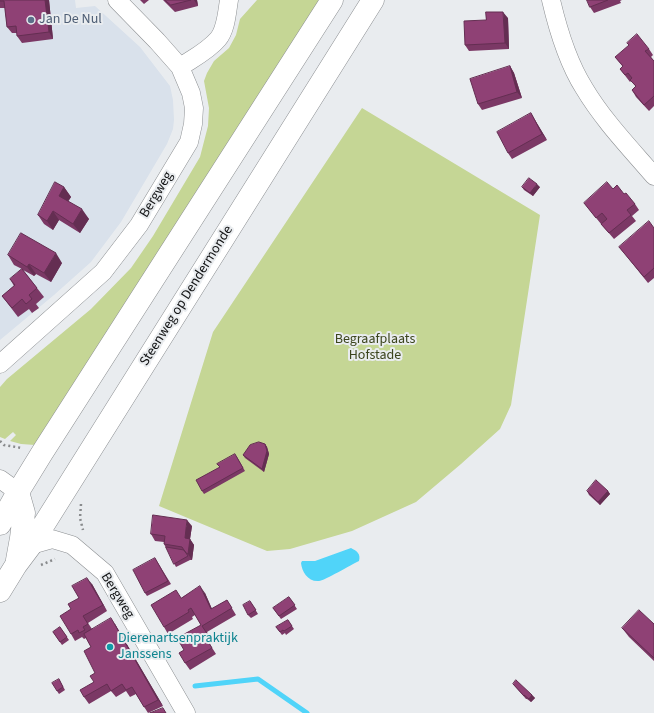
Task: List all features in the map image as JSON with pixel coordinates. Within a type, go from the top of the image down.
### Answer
[{"type":"main road","points":[[0,524],[18,492],[332,0]]},
{"type":"main road","name":"Steenweg op Dendermonde","points":[[0,591],[16,565],[31,545],[374,0]]},
{"type":"main road","points":[[18,492],[26,498],[44,501],[54,497],[75,474]]},
{"type":"main road","points":[[16,565],[22,538],[24,513],[18,492]]},
{"type":"street","name":"Bergweg","points":[[0,364],[103,272],[139,225],[189,142],[193,124],[194,108],[191,93],[180,67],[157,40],[117,0]]},
{"type":"street","points":[[180,67],[200,54],[218,39],[223,28],[229,0]]},
{"type":"street","points":[[550,0],[559,33],[574,70],[584,88],[597,108],[654,176]]},
{"type":"street","points":[[0,479],[18,492]]},
{"type":"street","name":"Bergweg","points":[[31,545],[52,540],[72,545],[105,573],[186,713]]},
{"type":"shaded area","points":[[0,0],[75,0],[76,8],[95,6],[140,47],[170,86],[173,100],[174,120],[173,129],[167,144],[121,222],[91,262],[0,340]]},
{"type":"green space","points":[[257,0],[320,0],[35,445],[21,444],[10,441],[16,435],[13,432],[5,439],[0,437],[0,387],[7,379],[91,309],[131,268],[153,236],[200,157],[208,126],[209,108],[204,81],[214,61],[229,48],[236,35],[240,19]]},
{"type":"green space","name":"Begraafplaats Hofstade","points":[[362,108],[540,215],[511,405],[500,429],[416,502],[352,531],[290,549],[267,551],[159,506],[213,332]]},
{"type":"water","points":[[351,548],[358,553],[359,561],[319,581],[312,580],[304,573],[301,563],[302,561],[315,561]]},
{"type":"building","name":"Jan De Nul","points":[[0,0],[45,0],[49,32],[17,36],[16,26],[7,27],[4,1]]},
{"type":"building","points":[[165,0],[191,0],[171,5]]},
{"type":"building","points":[[587,0],[608,0],[590,7]]},
{"type":"building","points":[[486,12],[503,12],[505,43],[465,45],[464,21],[486,20]]},
{"type":"building","points":[[637,34],[649,49],[645,51],[654,61],[654,96],[644,105],[632,90],[636,86],[630,80],[632,78],[628,73],[625,75],[620,69],[623,66],[615,57],[629,45],[627,43]]},
{"type":"building","points":[[510,66],[517,92],[478,104],[470,79]]},
{"type":"building","points":[[531,113],[542,134],[508,153],[497,132]]},
{"type":"building","points":[[529,178],[537,184],[530,193],[522,187]]},
{"type":"building","points":[[55,182],[64,187],[59,196],[82,209],[73,224],[53,211],[47,221],[38,215]]},
{"type":"building","points":[[607,182],[613,189],[617,185],[635,204],[627,210],[631,215],[609,233],[601,224],[607,219],[602,213],[596,218],[584,203]]},
{"type":"building","points":[[649,221],[654,228],[654,268],[644,277],[619,247]]},
{"type":"building","points":[[21,233],[56,253],[44,273],[29,264],[27,267],[8,255]]},
{"type":"building","points":[[22,269],[37,288],[29,295],[32,299],[26,304],[22,299],[12,308],[2,296],[15,285],[10,279]]},
{"type":"building","points":[[259,442],[265,444],[267,451],[262,469],[243,455],[250,445]]},
{"type":"building","points":[[235,454],[243,468],[202,491],[196,480],[220,467],[217,464]]},
{"type":"building","points":[[596,480],[608,491],[598,502],[587,491]]},
{"type":"building","points":[[153,515],[187,520],[185,538],[190,539],[188,554],[182,547],[164,544],[165,536],[151,534]]},
{"type":"building","points":[[166,547],[184,550],[188,556],[174,564]]},
{"type":"building","points":[[155,558],[168,581],[145,593],[133,570]]},
{"type":"building","points":[[87,578],[103,605],[83,616],[88,624],[83,627],[85,630],[79,633],[78,630],[71,634],[60,616],[71,609],[68,604],[79,598],[72,586]]},
{"type":"building","points":[[200,586],[211,609],[227,600],[232,608],[202,626],[208,635],[205,636],[212,648],[185,663],[179,653],[184,650],[177,638],[201,625],[191,608],[188,610],[189,612],[164,627],[151,605],[176,590],[181,598]]},
{"type":"building","points":[[289,597],[295,605],[279,616],[273,608]]},
{"type":"building","points":[[250,601],[256,610],[248,615],[243,605]]},
{"type":"building","points":[[639,610],[654,624],[654,658],[622,628]]},
{"type":"building","points":[[111,618],[158,700],[144,707],[132,687],[126,690],[122,684],[111,691],[107,684],[84,697],[80,690],[94,682],[90,676],[95,673],[84,651],[91,647],[84,634]]},
{"type":"building","points":[[288,620],[292,626],[280,632],[276,627]]},
{"type":"building","points":[[60,627],[67,637],[60,642],[53,632]]},
{"type":"building","points":[[59,679],[63,687],[57,691],[52,683]]},
{"type":"building","points":[[516,680],[532,695],[529,699],[524,696],[513,684]]},
{"type":"building","points":[[163,708],[166,713],[150,713]]},
{"type":"waterway","points":[[195,686],[258,679],[307,713]]},
{"type":"place","name":"Jan De Nul","points":[[31,20]]},
{"type":"place","name":"Dierenartsenpraktijk Janssens","points":[[110,647]]}]
